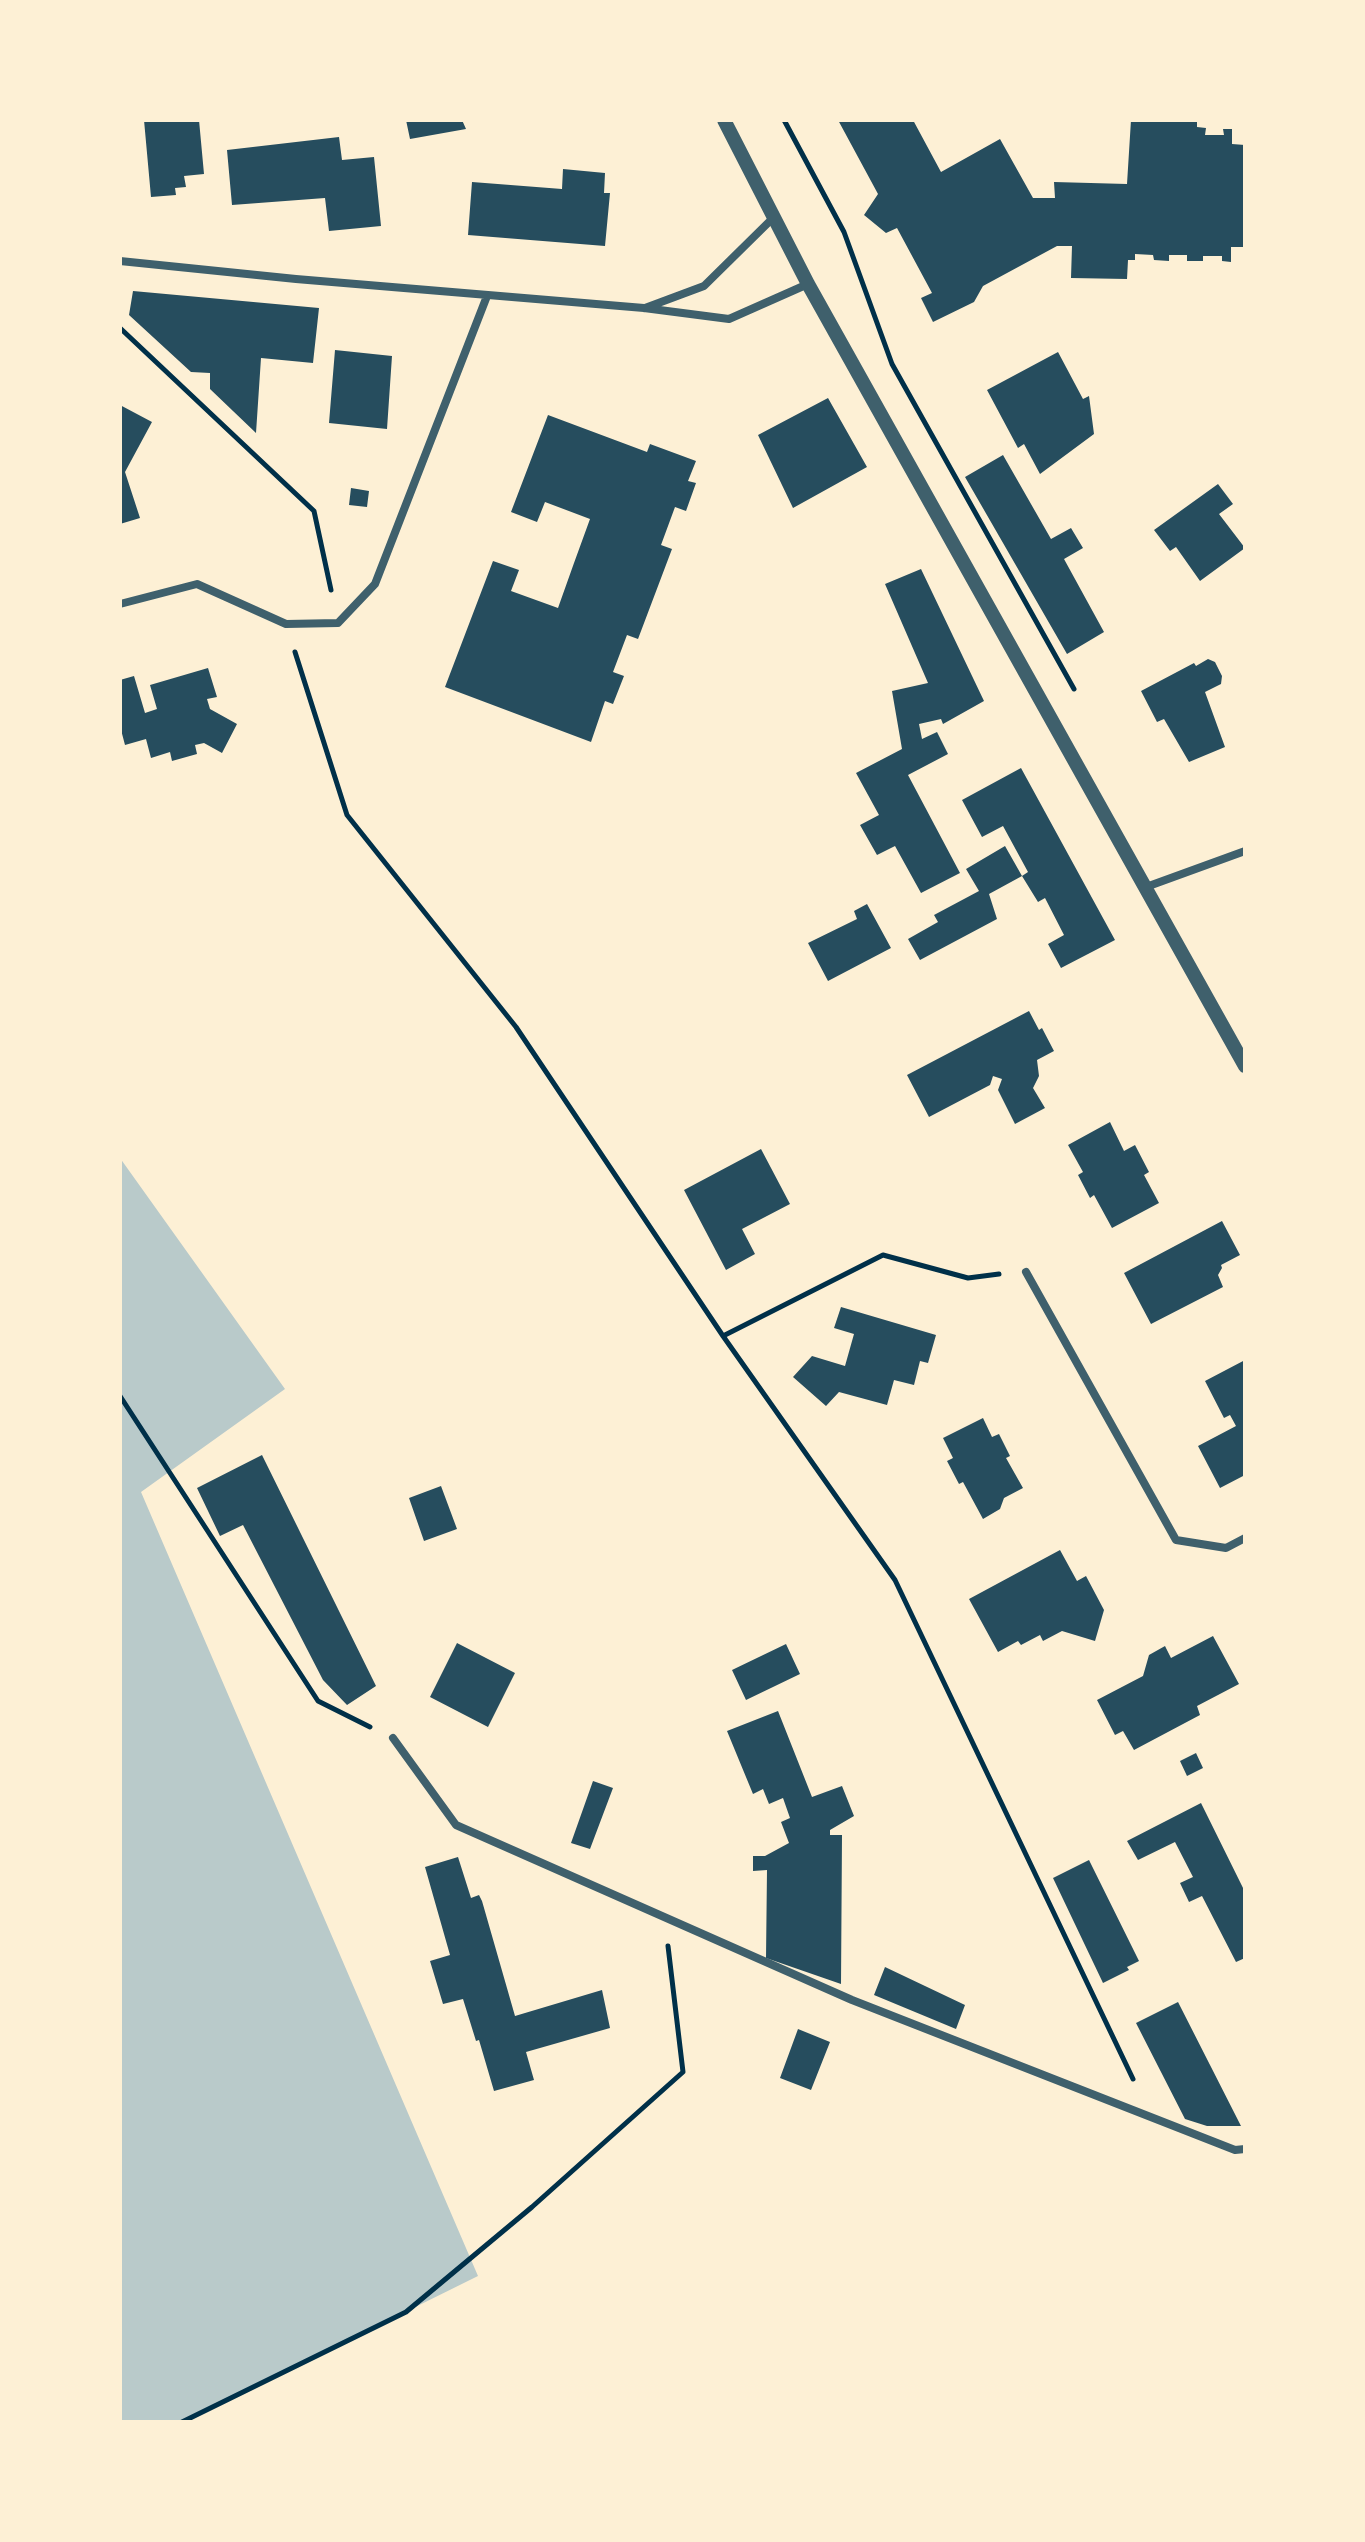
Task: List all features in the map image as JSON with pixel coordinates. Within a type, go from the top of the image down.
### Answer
[{"type":"street","points":[[724,120],[808,284],[1245,1066]]},
{"type":"street","points":[[644,308],[704,286],[773,218]]},
{"type":"street","points":[[120,261],[644,308],[729,319],[808,284]]},
{"type":"street","points":[[120,604],[197,584],[286,624],[338,623],[375,584],[487,296]]},
{"type":"street","points":[[1146,887],[1245,851]]},
{"type":"street","points":[[1026,1272],[1176,1540],[1226,1548],[1245,1538]]},
{"type":"street","points":[[393,1738],[456,1825],[852,2000],[1151,2119],[1235,2150],[1245,2149]]},
{"type":"path","points":[[784,120],[844,232],[892,364],[1079,699]]},
{"type":"path","points":[[120,328],[314,511],[338,623]]},
{"type":"path","points":[[286,624],[347,815],[516,1027],[723,1336],[895,1580],[1151,2119]]},
{"type":"path","points":[[723,1336],[883,1255],[968,1278],[1026,1272]]},
{"type":"path","points":[[120,1396],[318,1701],[393,1738]]},
{"type":"path","points":[[182,2422],[406,2312],[532,2207],[683,2072],[664,1917]]},
{"type":"shaded area","points":[[120,1158],[285,1389],[141,1492],[478,2276],[183,2422],[120,2422]]},
{"type":"building","points":[[144,120],[199,120],[204,174],[184,176],[186,187],[175,188],[176,195],[151,197]]},
{"type":"building","points":[[406,120],[462,120],[466,129],[410,139]]},
{"type":"building","points":[[838,120],[913,120],[941,172],[1000,139],[1033,198],[1055,198],[1054,182],[1127,184],[1131,120],[1197,120],[1197,127],[1206,128],[1205,135],[1224,135],[1223,129],[1232,129],[1232,144],[1245,145],[1245,247],[1231,247],[1231,262],[1222,261],[1222,256],[1203,256],[1203,261],[1187,261],[1187,255],[1169,255],[1169,261],[1154,260],[1153,255],[1135,254],[1135,260],[1128,260],[1127,279],[1071,278],[1072,246],[1057,246],[983,286],[974,302],[933,322],[921,298],[932,293],[897,228],[886,233],[864,215],[878,194]]},
{"type":"building","points":[[339,137],[342,160],[374,157],[381,226],[329,231],[325,198],[232,205],[227,150]]},
{"type":"building","points":[[563,169],[605,173],[604,193],[610,193],[605,246],[468,235],[472,182],[562,189]]},
{"type":"building","points":[[133,291],[319,308],[313,363],[261,358],[256,433],[210,389],[210,373],[191,372],[129,315]]},
{"type":"building","points":[[335,350],[392,356],[387,429],[329,423]]},
{"type":"building","points":[[1058,352],[1083,399],[1089,396],[1094,434],[1040,474],[1024,444],[1018,448],[987,390]]},
{"type":"building","points":[[828,398],[867,467],[793,508],[758,435]]},
{"type":"building","points":[[120,405],[152,422],[125,472],[140,518],[120,524]]},
{"type":"building","points":[[548,415],[647,452],[650,444],[696,461],[688,481],[696,483],[686,511],[675,507],[661,545],[672,549],[638,639],[627,635],[613,672],[624,676],[613,704],[605,701],[591,742],[445,687],[493,561],[519,570],[511,591],[558,608],[590,519],[545,502],[537,522],[511,512]]},
{"type":"building","points":[[1003,455],[1051,539],[1071,528],[1083,548],[1064,559],[1104,632],[1067,654],[965,477]]},
{"type":"building","points":[[1218,484],[1233,504],[1219,514],[1245,548],[1200,581],[1176,547],[1170,551],[1154,530]]},
{"type":"building","points":[[351,488],[369,491],[367,507],[349,505]]},
{"type":"building","points":[[921,569],[984,701],[943,724],[941,719],[919,724],[922,739],[937,732],[948,754],[908,775],[960,873],[921,893],[895,846],[877,855],[860,825],[879,815],[856,773],[902,749],[892,691],[928,683],[885,584]]},
{"type":"building","points":[[1208,659],[1215,662],[1222,676],[1221,684],[1205,692],[1225,747],[1189,762],[1164,719],[1157,722],[1141,691],[1194,663],[1196,666]]},
{"type":"building","points":[[208,668],[217,697],[207,699],[210,709],[237,724],[222,753],[204,743],[195,745],[197,754],[172,761],[170,752],[151,758],[146,739],[125,745],[120,726],[120,680],[134,676],[145,713],[157,709],[150,685]]},
{"type":"building","points":[[1021,768],[1115,940],[1061,968],[1048,944],[1064,935],[1045,898],[1038,902],[1022,876],[1028,872],[1003,826],[982,837],[962,800]]},
{"type":"building","points":[[1005,846],[1022,876],[989,894],[997,919],[920,960],[908,939],[938,922],[934,915],[979,891],[966,869]]},
{"type":"building","points":[[867,904],[891,948],[828,981],[808,943],[857,919],[854,911]]},
{"type":"building","points":[[1029,1011],[1054,1051],[1037,1060],[1039,1076],[1033,1088],[1045,1108],[1015,1124],[998,1090],[1002,1079],[993,1076],[990,1085],[929,1117],[907,1075]]},
{"type":"building","points":[[1110,1122],[1124,1151],[1135,1145],[1149,1172],[1144,1175],[1159,1203],[1112,1228],[1094,1195],[1090,1198],[1078,1175],[1083,1172],[1068,1145]]},
{"type":"building","points":[[761,1149],[790,1204],[742,1229],[755,1254],[726,1270],[684,1190]]},
{"type":"building","points":[[1222,1221],[1240,1255],[1221,1265],[1218,1275],[1223,1287],[1151,1324],[1124,1273]]},
{"type":"building","points":[[841,1307],[936,1335],[928,1363],[920,1361],[914,1385],[894,1380],[887,1405],[839,1392],[826,1406],[793,1377],[812,1356],[845,1366],[854,1334],[834,1328]]},
{"type":"building","points":[[1245,1360],[1245,1475],[1220,1488],[1198,1446],[1236,1426],[1230,1415],[1224,1418],[1205,1381]]},
{"type":"building","points":[[983,1418],[992,1437],[999,1434],[1010,1456],[1006,1458],[1023,1488],[1004,1498],[1000,1509],[983,1519],[963,1482],[959,1484],[947,1461],[953,1458],[943,1438]]},
{"type":"building","points":[[262,1455],[376,1686],[347,1705],[323,1680],[243,1525],[220,1536],[197,1488]]},
{"type":"building","points":[[441,1486],[457,1529],[424,1541],[409,1498]]},
{"type":"building","points":[[1060,1550],[1077,1581],[1086,1576],[1104,1610],[1095,1641],[1062,1631],[1043,1641],[1040,1635],[1021,1645],[1018,1641],[998,1652],[969,1599]]},
{"type":"building","points":[[1213,1636],[1239,1684],[1197,1706],[1200,1715],[1134,1750],[1123,1731],[1115,1735],[1097,1700],[1143,1676],[1149,1655],[1165,1646],[1171,1658]]},
{"type":"building","points":[[457,1643],[515,1673],[488,1727],[430,1697]]},
{"type":"building","points":[[786,1644],[800,1674],[746,1700],[732,1670]]},
{"type":"building","points":[[778,1711],[812,1797],[842,1786],[854,1816],[830,1830],[830,1835],[842,1835],[841,1984],[766,1958],[767,1870],[753,1871],[753,1856],[765,1856],[789,1843],[781,1822],[790,1818],[783,1798],[769,1804],[763,1789],[753,1794],[727,1731]]},
{"type":"building","points":[[1196,1753],[1203,1768],[1187,1776],[1180,1761]]},
{"type":"building","points":[[593,1781],[613,1788],[590,1849],[571,1843]]},
{"type":"building","points":[[1201,1803],[1245,1892],[1245,1958],[1236,1962],[1202,1896],[1189,1902],[1180,1883],[1193,1877],[1175,1842],[1138,1860],[1127,1841]]},
{"type":"building","points":[[458,1857],[471,1898],[479,1895],[482,1901],[515,2016],[602,1990],[610,2028],[526,2052],[534,2080],[494,2091],[463,1999],[443,2004],[430,1961],[450,1955],[425,1867]]},
{"type":"building","points":[[1089,1860],[1139,1961],[1127,1967],[1129,1970],[1103,1983],[1053,1878]]},
{"type":"building","points":[[885,1967],[965,2005],[956,2029],[874,1995]]},
{"type":"building","points":[[1178,2002],[1241,2126],[1207,2126],[1185,2119],[1136,2023]]},
{"type":"building","points":[[798,2029],[830,2042],[811,2090],[780,2078]]}]
